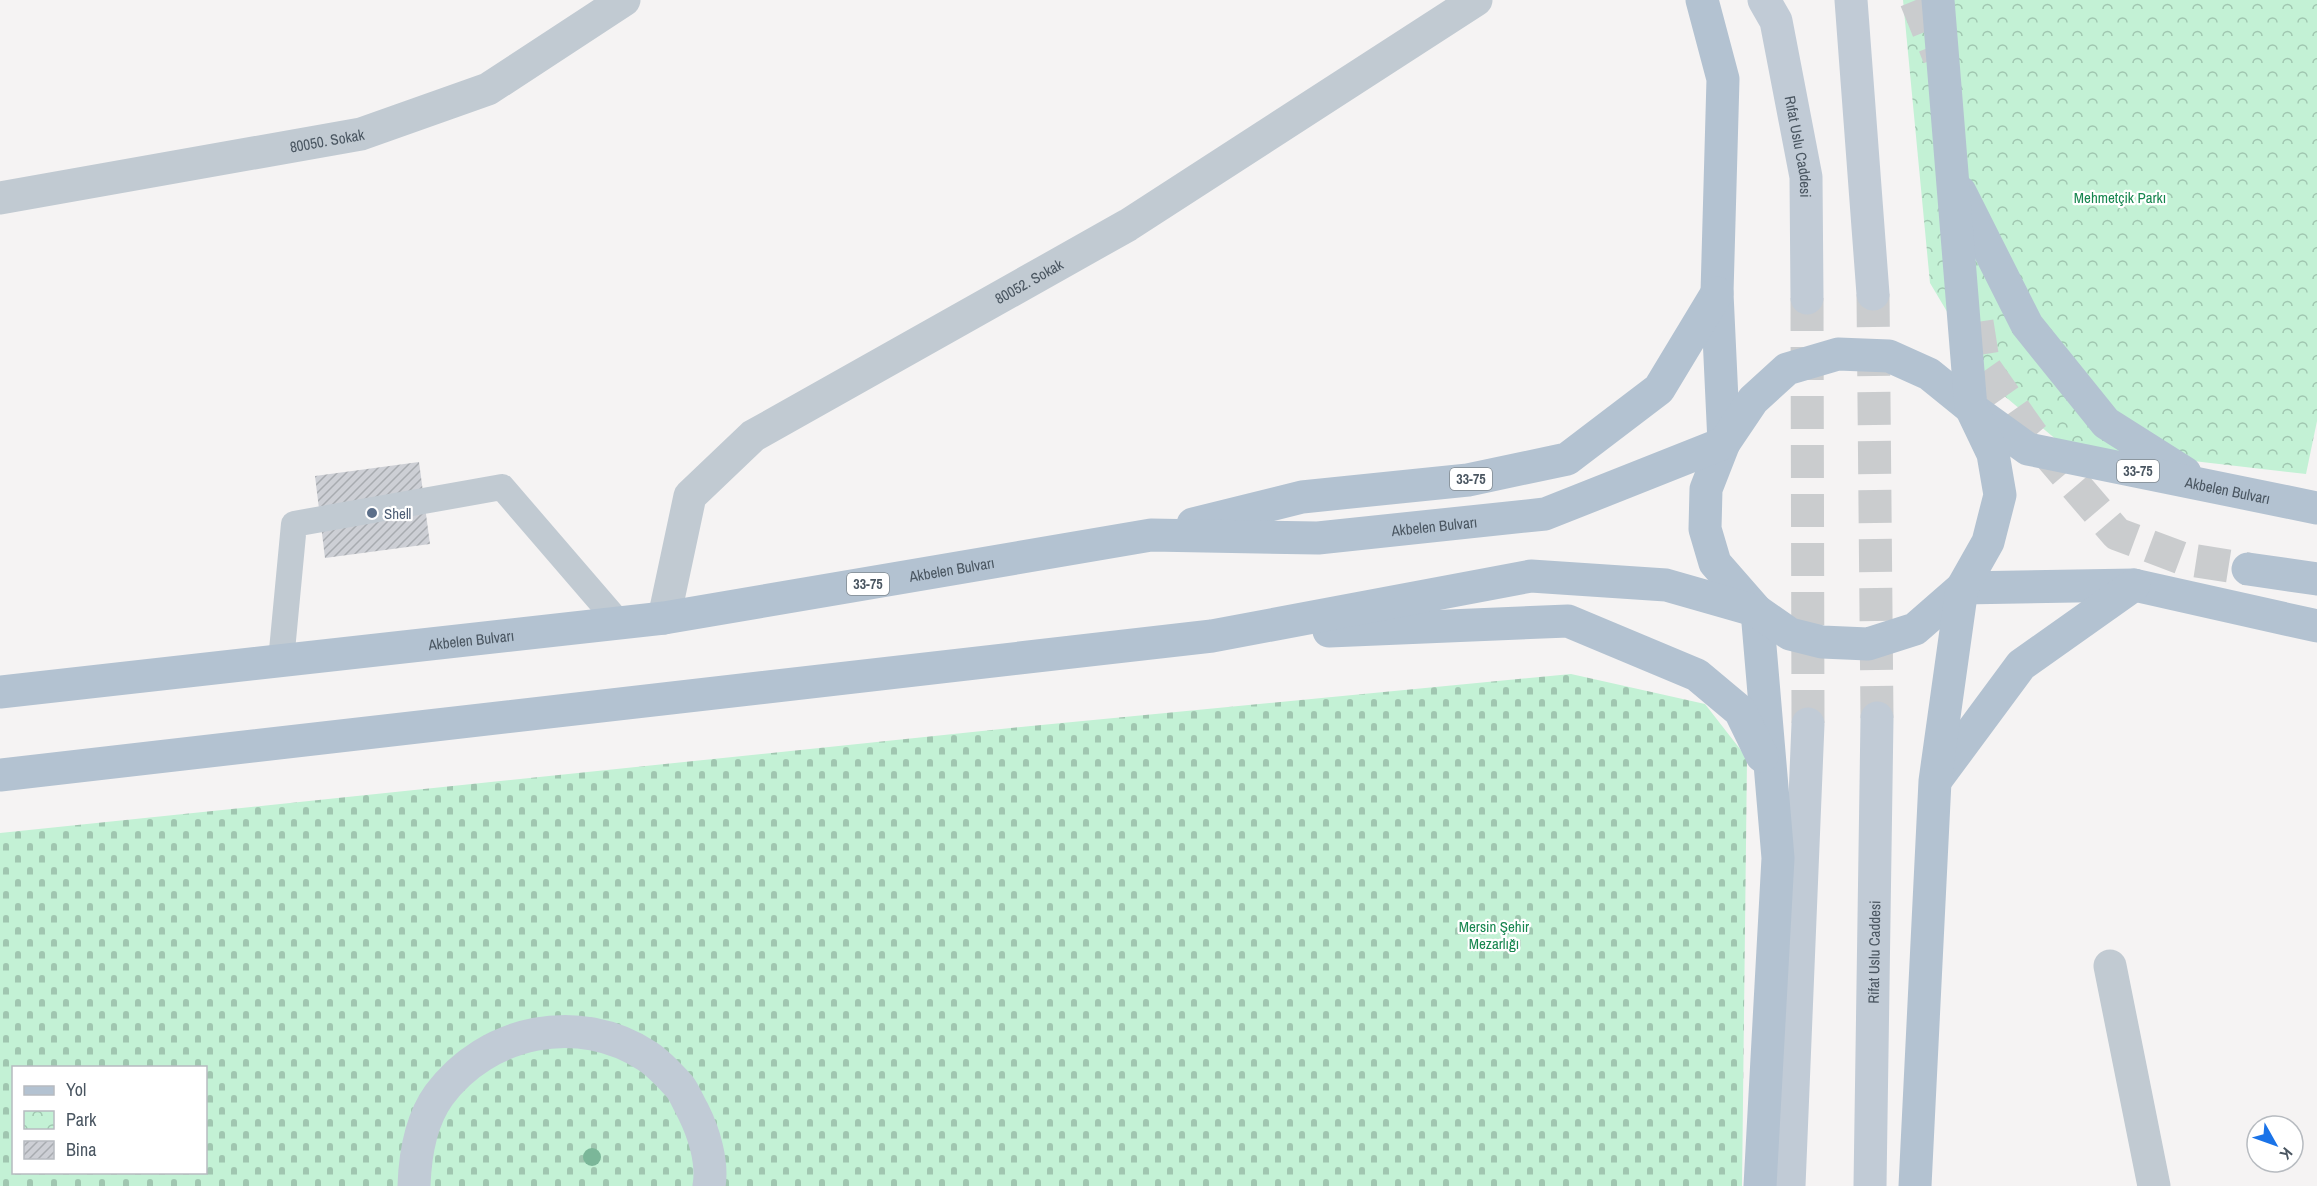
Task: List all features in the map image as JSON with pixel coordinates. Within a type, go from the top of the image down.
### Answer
[{"type":"main road","points":[[1702,0],[1723,79],[1717,293],[1724,443]]},
{"type":"main road","name":"Rıfat Uslu Caddesi","points":[[1764,0],[1776,21],[1806,177],[1808,298]]},
{"type":"main road","points":[[1851,0],[1873,294]]},
{"type":"main road","points":[[1938,0],[1971,408]]},
{"type":"main road","points":[[1951,175],[2027,325],[2106,423],[2201,484]]},
{"type":"main road","name":"33-75","points":[[1150,535],[1302,497],[1468,480],[1567,459],[1659,389],[1717,293]]},
{"type":"main road","name":"33-75","points":[[1838,354],[1889,356],[1929,374],[1971,408],[1993,454],[2000,495],[1988,543],[1962,588],[1914,629],[1868,644],[1822,642],[1790,634],[1757,611],[1715,563],[1705,529],[1706,489],[1724,443],[1753,400],[1787,369],[1838,354]]},
{"type":"main road","name":"Akbelen Bulvarı","points":[[1971,408],[2028,449],[2317,508]]},
{"type":"main road","name":"Akbelen Bulvarı","points":[[0,692],[664,618],[1150,535],[1318,538],[1545,514],[1724,443]]},
{"type":"main road","points":[[2248,569],[2317,579]]},
{"type":"main road","name":"33-75","points":[[0,776],[1212,636],[1531,576],[1666,585],[1757,611]]},
{"type":"main road","points":[[1935,781],[2021,665],[2134,585]]},
{"type":"main road","points":[[1915,1186],[1935,781],[1962,588],[2134,585],[2317,626]]},
{"type":"main road","points":[[1757,611],[1778,858],[1760,1186]]},
{"type":"main road","name":"33-75","points":[[1212,636],[1568,621],[1697,675],[1740,711],[1770,771]]},
{"type":"main road","name":"Rifat Uslu Caddesi","points":[[1870,1186],[1877,718]]},
{"type":"main road","points":[[1790,1186],[1808,724]]},
{"type":"main road","points":[[414,1186],[419,1138],[439,1096],[447,1087],[471,1062],[512,1038],[559,1030],[605,1036],[637,1051],[647,1056],[681,1089],[703,1130],[710,1177],[709,1186]]},
{"type":"street","name":"80052. Sokak","points":[[664,618],[690,496],[753,436],[1128,225],[1476,0]]},
{"type":"street","name":"80050. Sokak","points":[[0,198],[361,134],[488,89],[609,4]]},
{"type":"street","points":[[2110,966],[2154,1186]]},
{"type":"lane","points":[[281,661],[294,524],[502,487],[620,624]]},
{"type":"green space","name":"Mehmetçik Parkı","points":[[1903,0],[2317,0],[2317,421],[2306,474],[2064,446],[1990,384],[1930,283]]},
{"type":"green space","name":"Mersin Şehir Mezarlığı","points":[[1571,674],[1705,704],[1747,758],[1742,1186],[0,1186],[0,833],[1031,726]]},
{"type":"building","points":[[419,462],[430,544],[325,558],[315,476]]},
{"type":"tunnel","points":[[1916,0],[1939,57]]},
{"type":"tunnel","points":[[1873,294],[1877,718]]},
{"type":"tunnel","points":[[1807,298],[1808,724]]},
{"type":"tunnel","points":[[1977,322],[1984,367],[2032,435],[2117,534],[2184,559],[2248,569]]},
{"type":"place","name":"Shell","points":[[372,513]]}]
